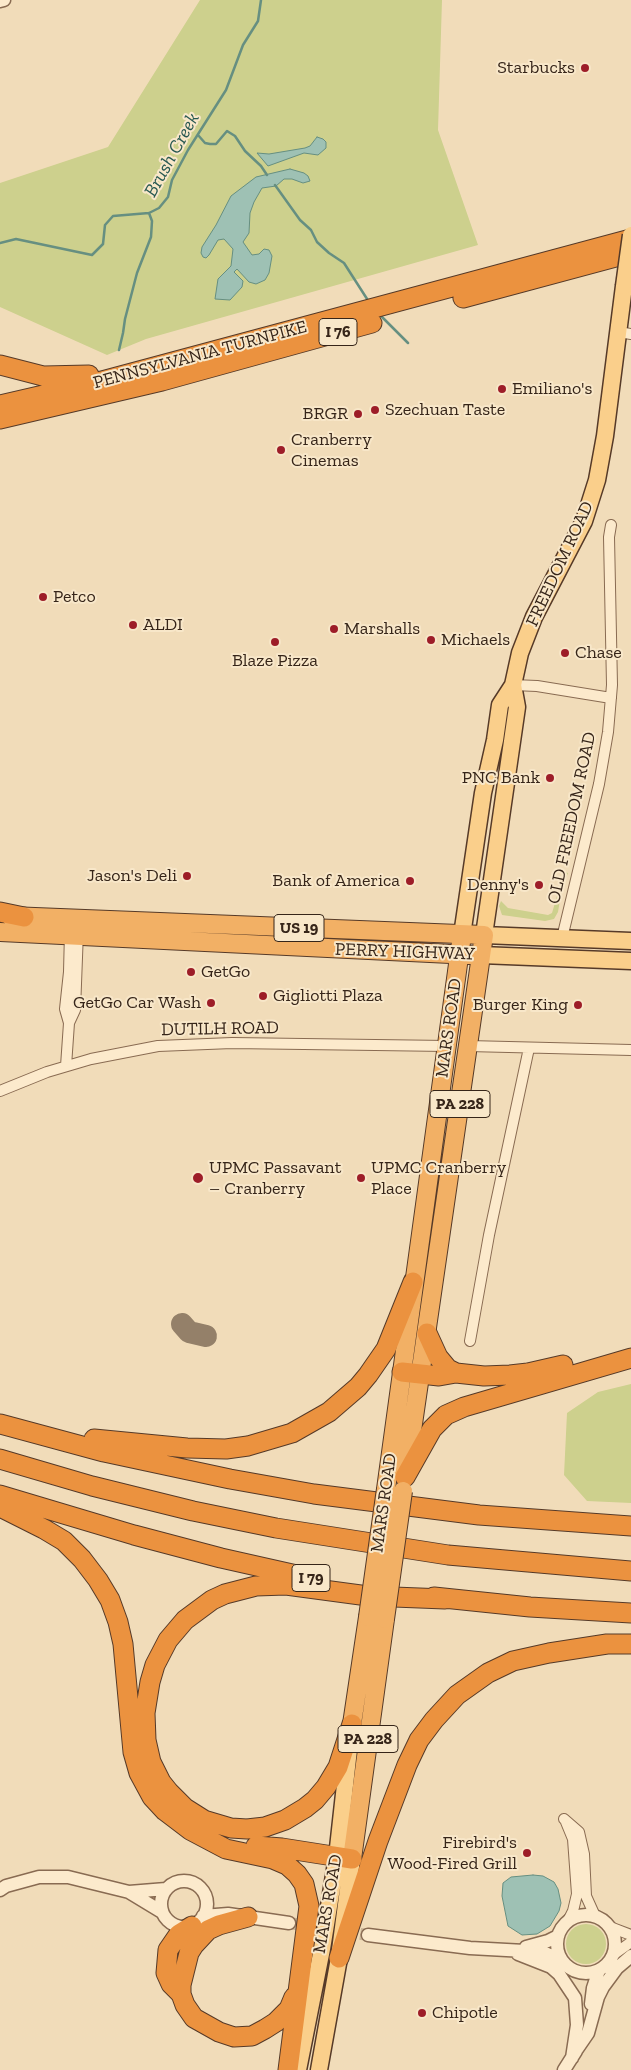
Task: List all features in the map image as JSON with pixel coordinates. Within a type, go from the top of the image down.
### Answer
[{"type":"highway","name":"PENNSYLVANIA TURNPIKE","points":[[0,405],[91,384],[631,239]]},
{"type":"highway","name":"PENNSYLVANIA TURNPIKE","points":[[0,419],[162,381],[631,253]]},
{"type":"highway","points":[[0,365],[29,374],[57,377],[100,374],[140,366],[154,367]]},
{"type":"highway","points":[[0,423],[45,409]]},
{"type":"highway","points":[[0,912],[24,917]]},
{"type":"highway","name":"PERRY HIGHWAY","points":[[0,916],[24,917],[74,927],[481,955]]},
{"type":"highway","name":"PERRY HIGHWAY","points":[[0,932],[74,927],[484,935]]},
{"type":"highway","name":"MARS ROAD","points":[[344,1858],[376,1618],[398,1486],[412,1373],[413,1282],[462,935]]},
{"type":"highway","name":"FREEDOM ROAD","points":[[481,955],[484,935]]},
{"type":"highway","name":"MARS ROAD","points":[[412,1373],[427,1333],[481,955]]},
{"type":"highway","points":[[3,1425],[99,1440],[187,1448],[226,1449],[248,1446],[292,1433],[328,1412],[358,1387],[368,1375],[386,1349],[413,1282]]},
{"type":"highway","points":[[427,1333],[438,1357],[448,1369],[456,1373]]},
{"type":"highway","points":[[412,1373],[439,1376],[456,1373],[484,1376],[528,1373],[556,1367],[631,1344]]},
{"type":"highway","points":[[398,1486],[432,1429],[446,1415],[473,1404],[631,1358]]},
{"type":"highway","points":[[3,1425],[60,1442],[112,1454],[230,1479],[314,1494],[479,1514],[631,1526]]},
{"type":"highway","points":[[0,1459],[193,1511],[276,1528],[448,1555],[631,1571]]},
{"type":"highway","name":"I 79","points":[[0,1494],[134,1535],[221,1558],[339,1584],[445,1599],[530,1607],[631,1613]]},
{"type":"highway","points":[[0,1507],[64,1541],[82,1559],[110,1600],[118,1622],[124,1653],[130,1736],[139,1773],[152,1797],[165,1811],[190,1830],[226,1849],[273,1858],[287,1865],[304,1884],[308,1895],[308,1906],[288,2070]]},
{"type":"highway","points":[[352,1724],[338,1767],[326,1787],[315,1800],[285,1820],[265,1827],[247,1829],[231,1828],[204,1820],[185,1808],[169,1792],[161,1782],[151,1762],[146,1740],[145,1713],[155,1665],[168,1640],[185,1620],[212,1600],[225,1594],[256,1586],[277,1585],[368,1596],[445,1599]]},
{"type":"highway","name":"MARS ROAD","points":[[352,1724],[376,1618]]},
{"type":"highway","points":[[339,1958],[378,1841],[407,1765],[419,1740],[440,1714],[457,1696],[488,1673],[513,1661],[598,1645],[631,1644]]},
{"type":"highway","points":[[205,1837],[239,1845],[282,1848],[344,1858]]},
{"type":"highway","points":[[248,1917],[220,1924],[208,1930],[194,1945],[183,1971],[181,1994],[185,2006],[194,2018],[219,2032],[234,2037],[252,2036],[276,2022],[289,2008],[297,1992]]},
{"type":"highway","points":[[181,1994],[171,1984],[166,1973],[168,1950],[179,1934],[198,1921]]},
{"type":"main road","name":"FREEDOM ROAD","points":[[462,935],[483,793],[495,740],[500,704],[513,685],[520,653],[529,629],[579,532],[591,502],[625,333],[624,286],[631,235]]},
{"type":"main road","name":"FREEDOM ROAD","points":[[484,935],[517,707],[513,685]]},
{"type":"main road","name":"PERRY HIGHWAY","points":[[484,935],[631,941]]},
{"type":"main road","name":"PERRY HIGHWAY","points":[[481,955],[631,961]]},
{"type":"main road","name":"MARS ROAD","points":[[319,2070],[339,1958],[352,1724]]},
{"type":"main road","name":"MARS ROAD","points":[[298,2070],[322,1949],[344,1858]]},
{"type":"street","points":[[0,1],[4,0]]},
{"type":"street","name":"OLD FREEDOM ROAD","points":[[562,938],[599,784],[611,698],[609,537],[612,525]]},
{"type":"street","points":[[513,685],[537,686],[611,698]]},
{"type":"street","points":[[66,1066],[69,1023],[75,1010],[74,927]]},
{"type":"street","name":"DUTILH ROAD","points":[[0,1091],[66,1066],[120,1052],[182,1044],[232,1042],[446,1046]]},
{"type":"street","points":[[468,1046],[631,1050]]},
{"type":"street","points":[[470,1341],[489,1235],[529,1048]]},
{"type":"street","points":[[562,1961],[557,1946],[558,1936],[573,1911],[577,1894],[573,1839],[571,1830],[564,1819],[579,1832],[584,1854],[586,1896],[595,1916]]},
{"type":"street","points":[[0,1890],[6,1886],[39,1877],[68,1877],[130,1892],[166,1889],[179,1881],[194,1883],[204,1893],[207,1901],[228,1914]]},
{"type":"street","points":[[162,1912],[161,1904],[166,1889]]},
{"type":"street","points":[[130,1892],[162,1912],[169,1922],[174,1925],[186,1927],[198,1921],[228,1914],[289,1923]]},
{"type":"street","points":[[198,1921],[207,1901]]},
{"type":"street","points":[[568,1921],[581,1915],[595,1916],[603,1920],[610,1927],[631,1935]]},
{"type":"street","points":[[610,1927],[615,1941],[613,1955]]},
{"type":"street","points":[[368,1935],[506,1951],[543,1952],[562,1961],[574,1971],[586,1989],[586,2022],[574,2054]]},
{"type":"street","points":[[506,1951],[540,1943],[558,1936]]},
{"type":"street","points":[[574,1971],[586,1973],[599,1970],[608,1963],[613,1955],[631,1942]]},
{"type":"street","points":[[506,1951],[551,1967],[569,1987],[575,1998],[577,2012],[574,2054]]},
{"type":"street","points":[[564,2070],[588,2033],[598,1997],[603,1987],[617,1968],[631,1956]]},
{"type":"street","points":[[574,2054],[586,2033],[593,1988],[599,1970]]},
{"type":"green space","points":[[200,0],[442,0],[438,130],[478,245],[146,339],[107,355],[0,307],[0,183],[108,147]]},
{"type":"green space","points":[[564,872],[568,873],[562,888],[558,912],[554,919],[545,921],[502,915],[499,906],[501,901],[508,908],[548,915],[552,913]]},
{"type":"green space","points":[[631,1384],[631,1503],[587,1501],[564,1475],[567,1413],[598,1392]]},
{"type":"green space","points":[[586,1924],[600,1930],[606,1944],[600,1958],[586,1964],[572,1958],[566,1944],[572,1930]]},
{"type":"shaded area","points":[[317,137],[326,142],[326,148],[318,155],[304,153],[268,166],[257,153],[269,154],[305,148],[310,146]]},
{"type":"shaded area","points":[[290,169],[304,173],[310,181],[303,183],[292,179],[284,179],[276,186],[262,188],[250,213],[249,233],[243,242],[252,255],[259,254],[264,249],[269,250],[272,256],[269,273],[265,280],[256,284],[249,282],[237,269],[234,272],[243,281],[242,287],[230,300],[215,299],[218,279],[231,266],[233,249],[224,239],[218,240],[206,258],[201,253],[202,247],[231,196],[256,177]]},
{"type":"shaded area","points":[[543,1876],[554,1882],[558,1889],[561,1903],[559,1911],[550,1926],[537,1934],[522,1935],[508,1926],[502,1896],[503,1883],[511,1877]]},
{"type":"waterway","name":"Brush Creek","points":[[0,243],[16,239],[92,255],[103,244],[105,225],[113,216],[149,213],[159,208],[168,197],[172,180],[188,150],[226,90],[243,45],[258,21],[261,0]]},
{"type":"waterway","points":[[198,135],[205,143],[216,144],[227,131],[235,136],[245,151],[261,166],[267,175]]},
{"type":"waterway","points":[[275,185],[300,220],[311,230],[317,242],[344,263],[369,302]]},
{"type":"waterway","points":[[119,350],[137,273],[151,237],[152,221],[149,213]]},
{"type":"waterway","points":[[379,314],[408,343]]},
{"type":"taxiway","points":[[182,1324],[189,1332],[206,1336]]},
{"type":"tunnel","points":[[289,1923],[368,1935]]},
{"type":"place","name":"Starbucks","points":[[585,68]]},
{"type":"place","name":"Emiliano's","points":[[502,389]]},
{"type":"place","name":"Szechuan Taste","points":[[375,410]]},
{"type":"place","name":"BRGR","points":[[358,414]]},
{"type":"place","name":"Cranberry Cinemas","points":[[281,450]]},
{"type":"place","name":"Petco","points":[[43,597]]},
{"type":"place","name":"ALDI","points":[[133,625]]},
{"type":"place","name":"Marshalls","points":[[334,629]]},
{"type":"place","name":"Michaels","points":[[431,640]]},
{"type":"place","name":"Blaze Pizza","points":[[275,642]]},
{"type":"place","name":"Chase","points":[[565,653]]},
{"type":"place","name":"PNC Bank","points":[[550,778]]},
{"type":"place","name":"Jason's Deli","points":[[187,876]]},
{"type":"place","name":"Bank of America","points":[[410,881]]},
{"type":"place","name":"Denny's","points":[[539,885]]},
{"type":"place","name":"GetGo","points":[[191,972]]},
{"type":"place","name":"Gigliotti Plaza","points":[[263,996]]},
{"type":"place","name":"GetGo Car Wash","points":[[211,1003]]},
{"type":"place","name":"Burger King","points":[[578,1005]]},
{"type":"place","name":"UPMC Passavant – Cranberry","points":[[198,1178]]},
{"type":"place","name":"UPMC Cranberry Place","points":[[361,1178]]},
{"type":"place","name":"Firebird's Wood-Fired Grill","points":[[527,1853]]},
{"type":"place","name":"Chipotle","points":[[422,2013]]}]
